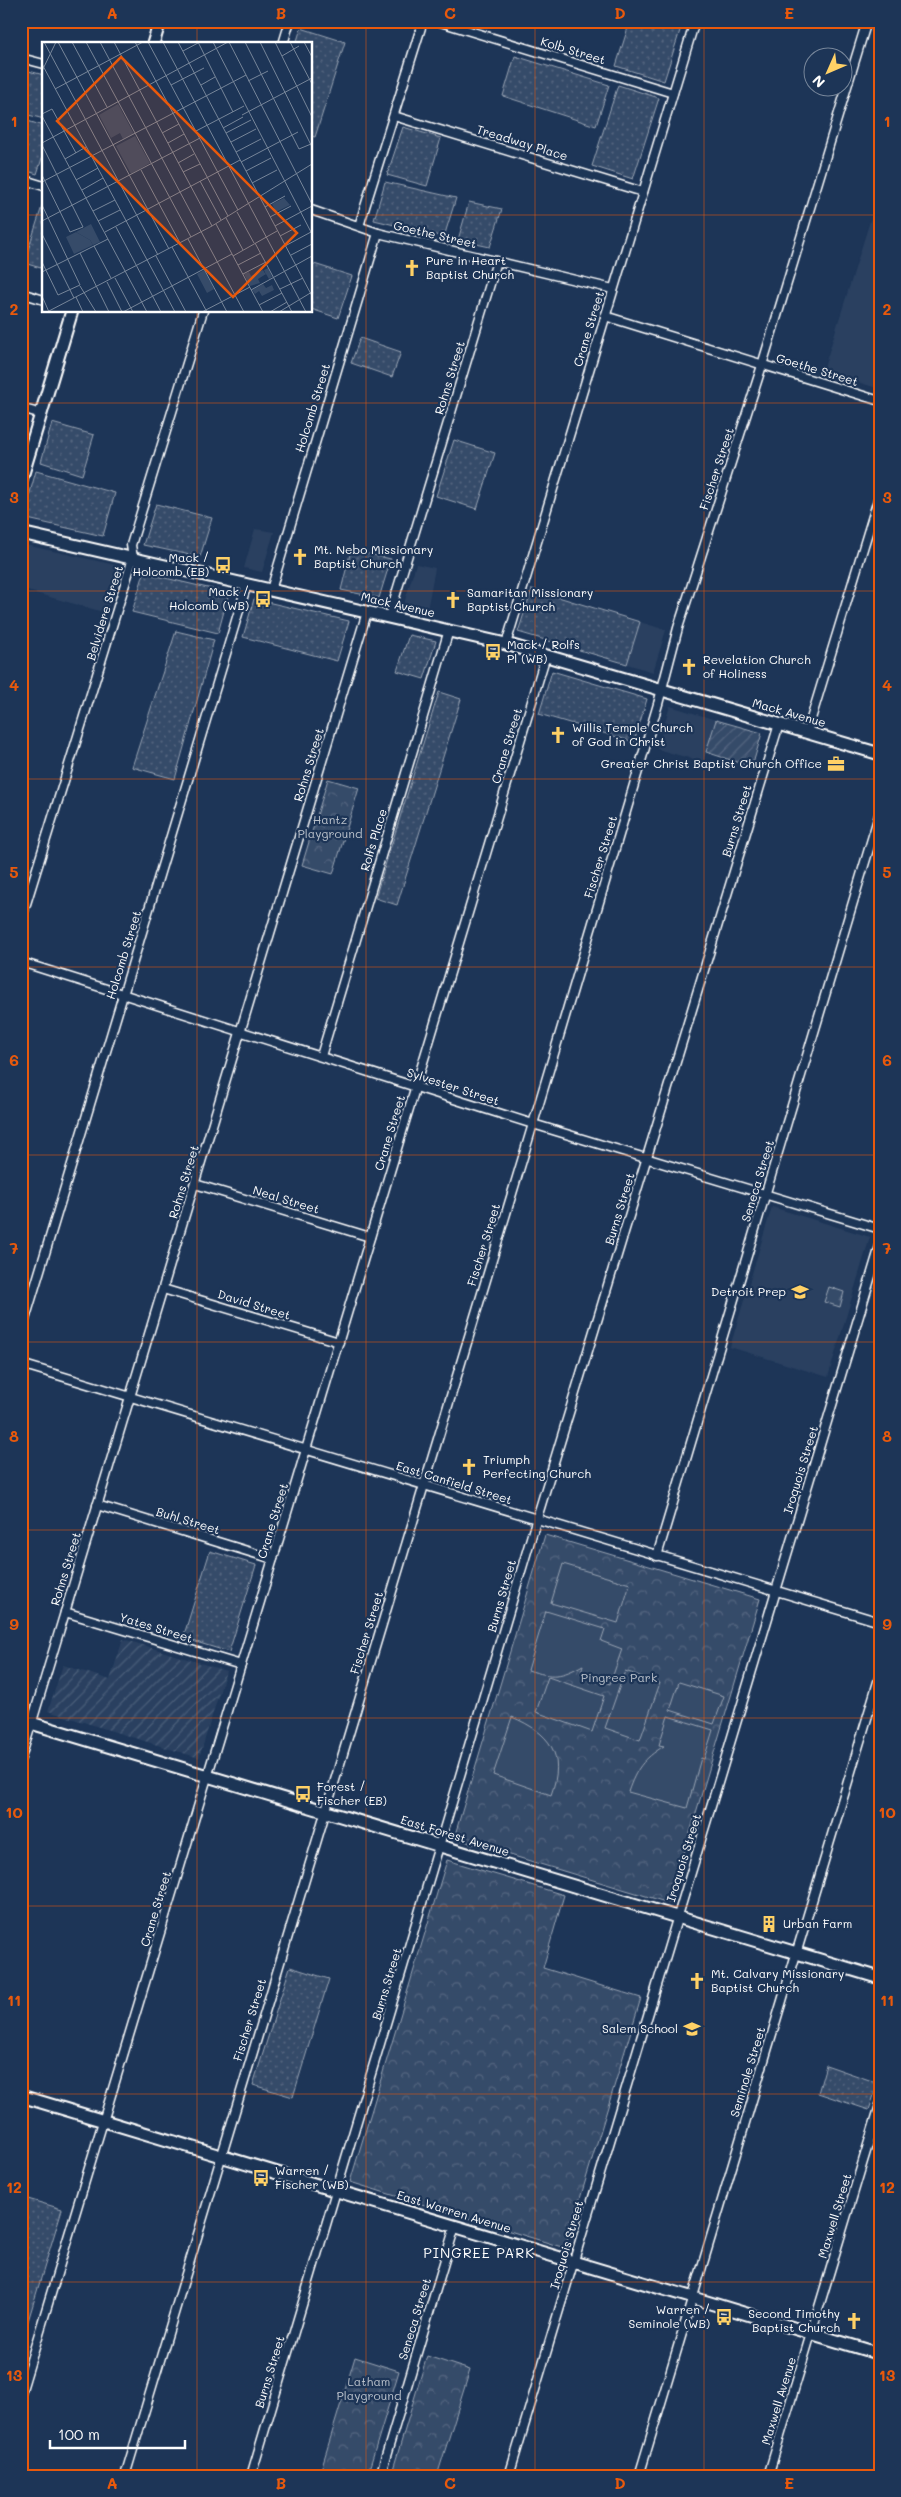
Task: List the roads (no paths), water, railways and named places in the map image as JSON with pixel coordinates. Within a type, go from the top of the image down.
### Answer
[{"type":"main road","points":[[154,42],[160,21]]},
{"type":"main road","points":[[21,480],[72,312]]},
{"type":"main road","name":"Mack Avenue","points":[[21,533],[506,644],[880,754]]},
{"type":"main road","name":"East Forest Avenue","points":[[27,1721],[880,1978]]},
{"type":"main road","name":"East Warren Avenue","points":[[21,2096],[880,2354]]},
{"type":"street","points":[[284,42],[290,21]]},
{"type":"street","points":[[359,226],[423,21]]},
{"type":"street","name":"Kolb Street","points":[[437,21],[673,92]]},
{"type":"street","name":"Crane Street","points":[[506,644],[695,21]]},
{"type":"street","name":"Fischer Street","points":[[124,2476],[533,1124],[678,628],[762,365],[867,21]]},
{"type":"street","points":[[21,58],[42,63]]},
{"type":"street","name":"Treadway Place","points":[[394,116],[643,192]]},
{"type":"street","points":[[21,179],[42,185]]},
{"type":"street","name":"Goethe Street","points":[[312,210],[378,233],[613,289]]},
{"type":"street","name":"Holcomb Street","points":[[271,590],[378,233]]},
{"type":"street","name":"Rohns Street","points":[[389,617],[497,261]]},
{"type":"street","points":[[21,293],[42,299]]},
{"type":"street","name":"Belvidere Street","points":[[21,920],[133,558],[131,545],[203,312]]},
{"type":"street","name":"Goethe Street","points":[[605,316],[880,401]]},
{"type":"street","points":[[21,408],[42,414]]},
{"type":"street","points":[[807,732],[880,493]]},
{"type":"street","name":"Holcomb Street","points":[[21,1333],[247,584]]},
{"type":"street","name":"Rohns Street","points":[[21,1758],[27,1721],[65,1612],[367,612]]},
{"type":"street","name":"Rolfs Place","points":[[321,1056],[449,630]]},
{"type":"street","name":"Crane Street","points":[[21,2393],[546,655]]},
{"type":"street","name":"Burns Street","points":[[251,2476],[778,724]]},
{"type":"street","name":"Seneca Street","points":[[657,1556],[880,812]]},
{"type":"street","name":"Sylvester Street","points":[[21,962],[241,1030],[533,1124],[880,1229]]},
{"type":"street","name":"Neal Street","points":[[195,1184],[370,1237]]},
{"type":"street","name":"Iroquois Street","points":[[509,2476],[880,1246]]},
{"type":"street","name":"David Street","points":[[163,1289],[339,1342]]},
{"type":"street","name":"East Canfield Street","points":[[21,1364],[880,1622]]},
{"type":"street","name":"Buhl Street","points":[[97,1506],[273,1559]]},
{"type":"street","name":"Yates Street","points":[[65,1612],[241,1665]]},
{"type":"street","name":"Seminole Street","points":[[639,2476],[880,1675]]},
{"type":"street","name":"Maxwell Street","points":[[811,2334],[880,2105]]},
{"type":"street","name":"Seneca Street","points":[[380,2476],[455,2226]]},
{"type":"street","name":"Maxwell Avenue","points":[[768,2476],[811,2334]]},
{"type":"place","name":"Pure in Heart Baptist Church","points":[[412,268]]},
{"type":"place","name":"Mt. Nebo Missionary Baptist Church","points":[[300,557]]},
{"type":"place","name":"Mack / Holcomb (EB)","points":[[223,565]]},
{"type":"place","name":"Mack / Holcomb (WB)","points":[[263,599]]},
{"type":"place","name":"Samaritan Missionary Baptist Church","points":[[453,600]]},
{"type":"place","name":"Mack / Rolfs Pl (WB)","points":[[493,652]]},
{"type":"place","name":"Revelation Church of Holiness","points":[[689,667]]},
{"type":"place","name":"Willis Temple Church of God in Christ","points":[[558,735]]},
{"type":"place","name":"Greater Christ Baptist Church Office","points":[[836,764]]},
{"type":"place","name":"Detroit Prep","points":[[800,1292]]},
{"type":"place","name":"Triumph Perfecting Church","points":[[469,1467]]},
{"type":"place","name":"Forest / Fischer (EB)","points":[[303,1794]]},
{"type":"place","name":"Urban Farm","points":[[769,1924]]},
{"type":"place","name":"Mt. Calvary Missionary Baptist Church","points":[[697,1981]]},
{"type":"place","name":"Salem School","points":[[692,2029]]},
{"type":"place","name":"Warren / Fischer (WB)","points":[[261,2178]]},
{"type":"place","name":"Warren / Seminole (WB)","points":[[724,2317]]},
{"type":"place","name":"Second Timothy Baptist Church","points":[[854,2321]]},
{"type":"district","name":"PINGREE PARK","points":[[479,2253]]},
{"type":"park label","name":"Hantz Playground","points":[[330,827]]},
{"type":"park label","name":"Pingree Park","points":[[619,1678]]},
{"type":"park label","name":"Latham Playground","points":[[369,2389]]}]
